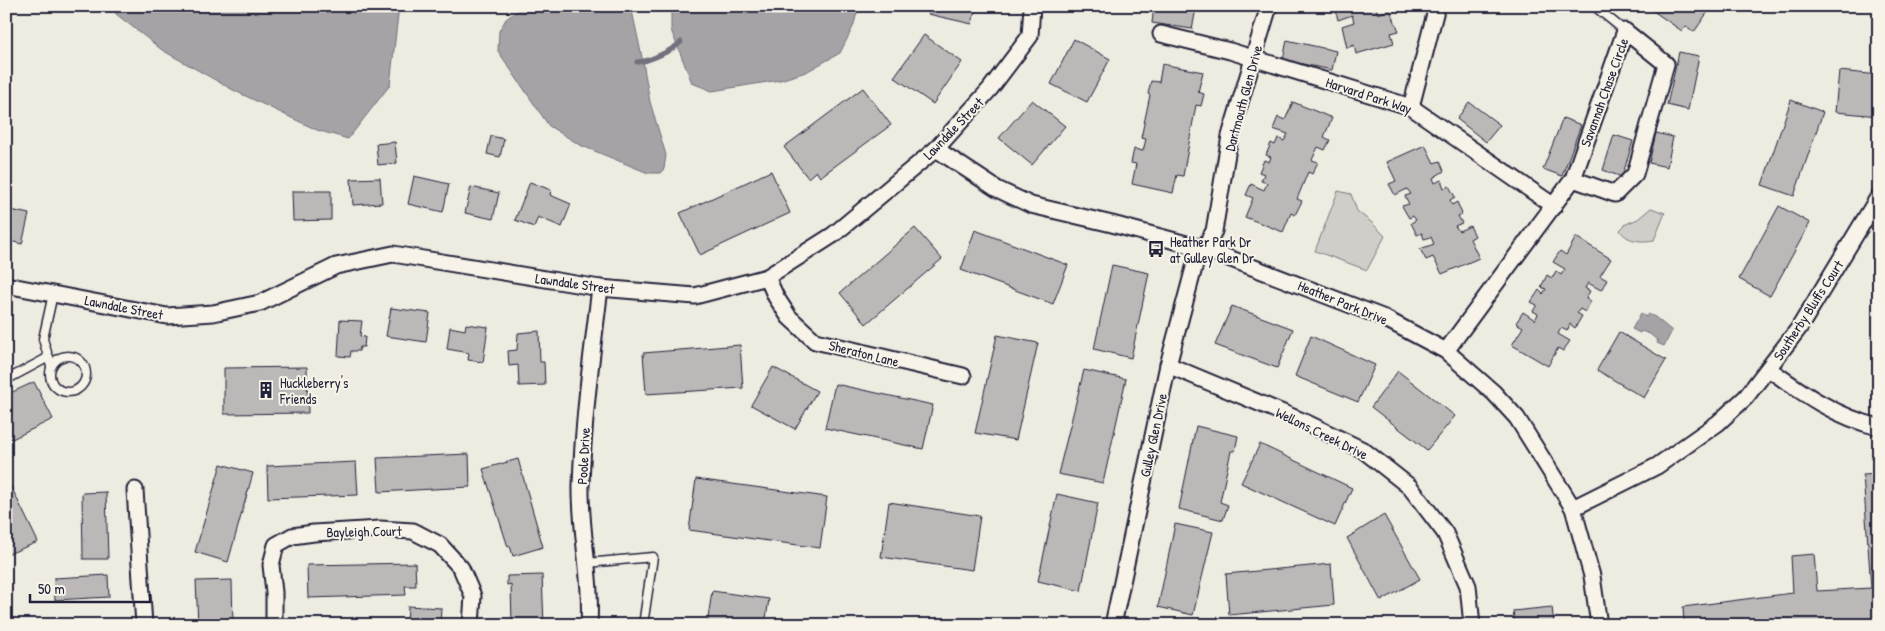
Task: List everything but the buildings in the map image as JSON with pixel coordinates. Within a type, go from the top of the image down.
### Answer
[{"type":"street","name":"Lawndale Street","points":[[6,284],[167,316],[213,313],[260,303],[336,266],[393,254],[600,288],[695,296],[767,277],[833,235],[936,149],[990,89],[1030,36],[1032,6]]},
{"type":"street","name":"Dartmouth Glen Drive","points":[[1205,249],[1214,231],[1230,136],[1269,6]]},
{"type":"street","points":[[1411,107],[1437,6]]},
{"type":"street","name":"Savannah Chase Circle","points":[[1446,351],[1573,179],[1625,31],[1666,64],[1635,174],[1615,194],[1573,179]]},
{"type":"street","name":"Harvard Park Way","points":[[1161,34],[1230,51],[1411,107],[1554,206]]},
{"type":"street","name":"Heather Park Drive","points":[[936,149],[996,189],[1031,206],[1112,224],[1205,249],[1382,316],[1446,351],[1494,393],[1517,418],[1573,508],[1592,576],[1599,625]]},
{"type":"street","name":"Southerby Bluffs Court","points":[[1573,508],[1657,466],[1710,429],[1746,397],[1799,328],[1879,196]]},
{"type":"street","name":"Gulley Glen Drive","points":[[1113,625],[1168,365],[1195,264],[1205,249]]},
{"type":"street","name":"Sheraton Lane","points":[[767,277],[776,297],[789,317],[815,341],[963,376]]},
{"type":"street","name":"Poole Drive","points":[[589,625],[590,604],[581,486],[588,390],[600,288]]},
{"type":"street","name":"Wellons Creek Drive","points":[[1168,365],[1308,423],[1363,450],[1410,487],[1445,532],[1468,586],[1472,625]]},
{"type":"street","points":[[1769,368],[1792,385],[1843,416],[1879,427]]},
{"type":"street","points":[[135,490],[144,625]]},
{"type":"street","name":"Bayleigh Court","points":[[274,625],[272,565],[276,545],[292,536],[380,529],[413,531],[440,545],[461,568],[473,596],[471,625]]},
{"type":"lane","points":[[1594,6],[1625,31]]},
{"type":"lane","points":[[51,366],[60,358],[71,356],[77,358],[85,367],[84,384],[80,389],[68,393],[56,389],[50,378],[51,366],[43,340],[53,294]]},
{"type":"lane","points":[[6,380],[49,357]]},
{"type":"lane","points":[[587,563],[653,557],[643,625]]},
{"type":"shaded area","points":[[114,6],[399,6],[390,85],[348,139],[317,130],[233,90],[162,50],[116,14]]},
{"type":"shaded area","points":[[524,6],[631,6],[650,102],[666,155],[664,169],[660,173],[648,173],[580,145],[549,126],[498,51],[499,31],[506,19]]},
{"type":"shaded area","points":[[671,6],[859,6],[853,27],[840,53],[806,72],[780,80],[712,91],[692,83],[671,30]]},
{"type":"shaded area","points":[[1338,191],[1351,194],[1357,211],[1385,236],[1367,270],[1315,251]]},
{"type":"shaded area","points":[[1651,208],[1665,213],[1654,240],[1635,240],[1623,234],[1620,230],[1626,224],[1638,219]]},
{"type":"shaded area","points":[[1641,313],[1646,317],[1648,314],[1655,317],[1672,331],[1664,346],[1657,343],[1658,341],[1650,334],[1641,331],[1640,333],[1632,329]]},
{"type":"waterway","points":[[637,62],[660,55],[681,42]]},
{"type":"place","name":"Heather Park Dr at Gulley Glen Dr","points":[[1156,249]]},
{"type":"place","name":"Huckleberry's Friends","points":[[266,390]]}]
